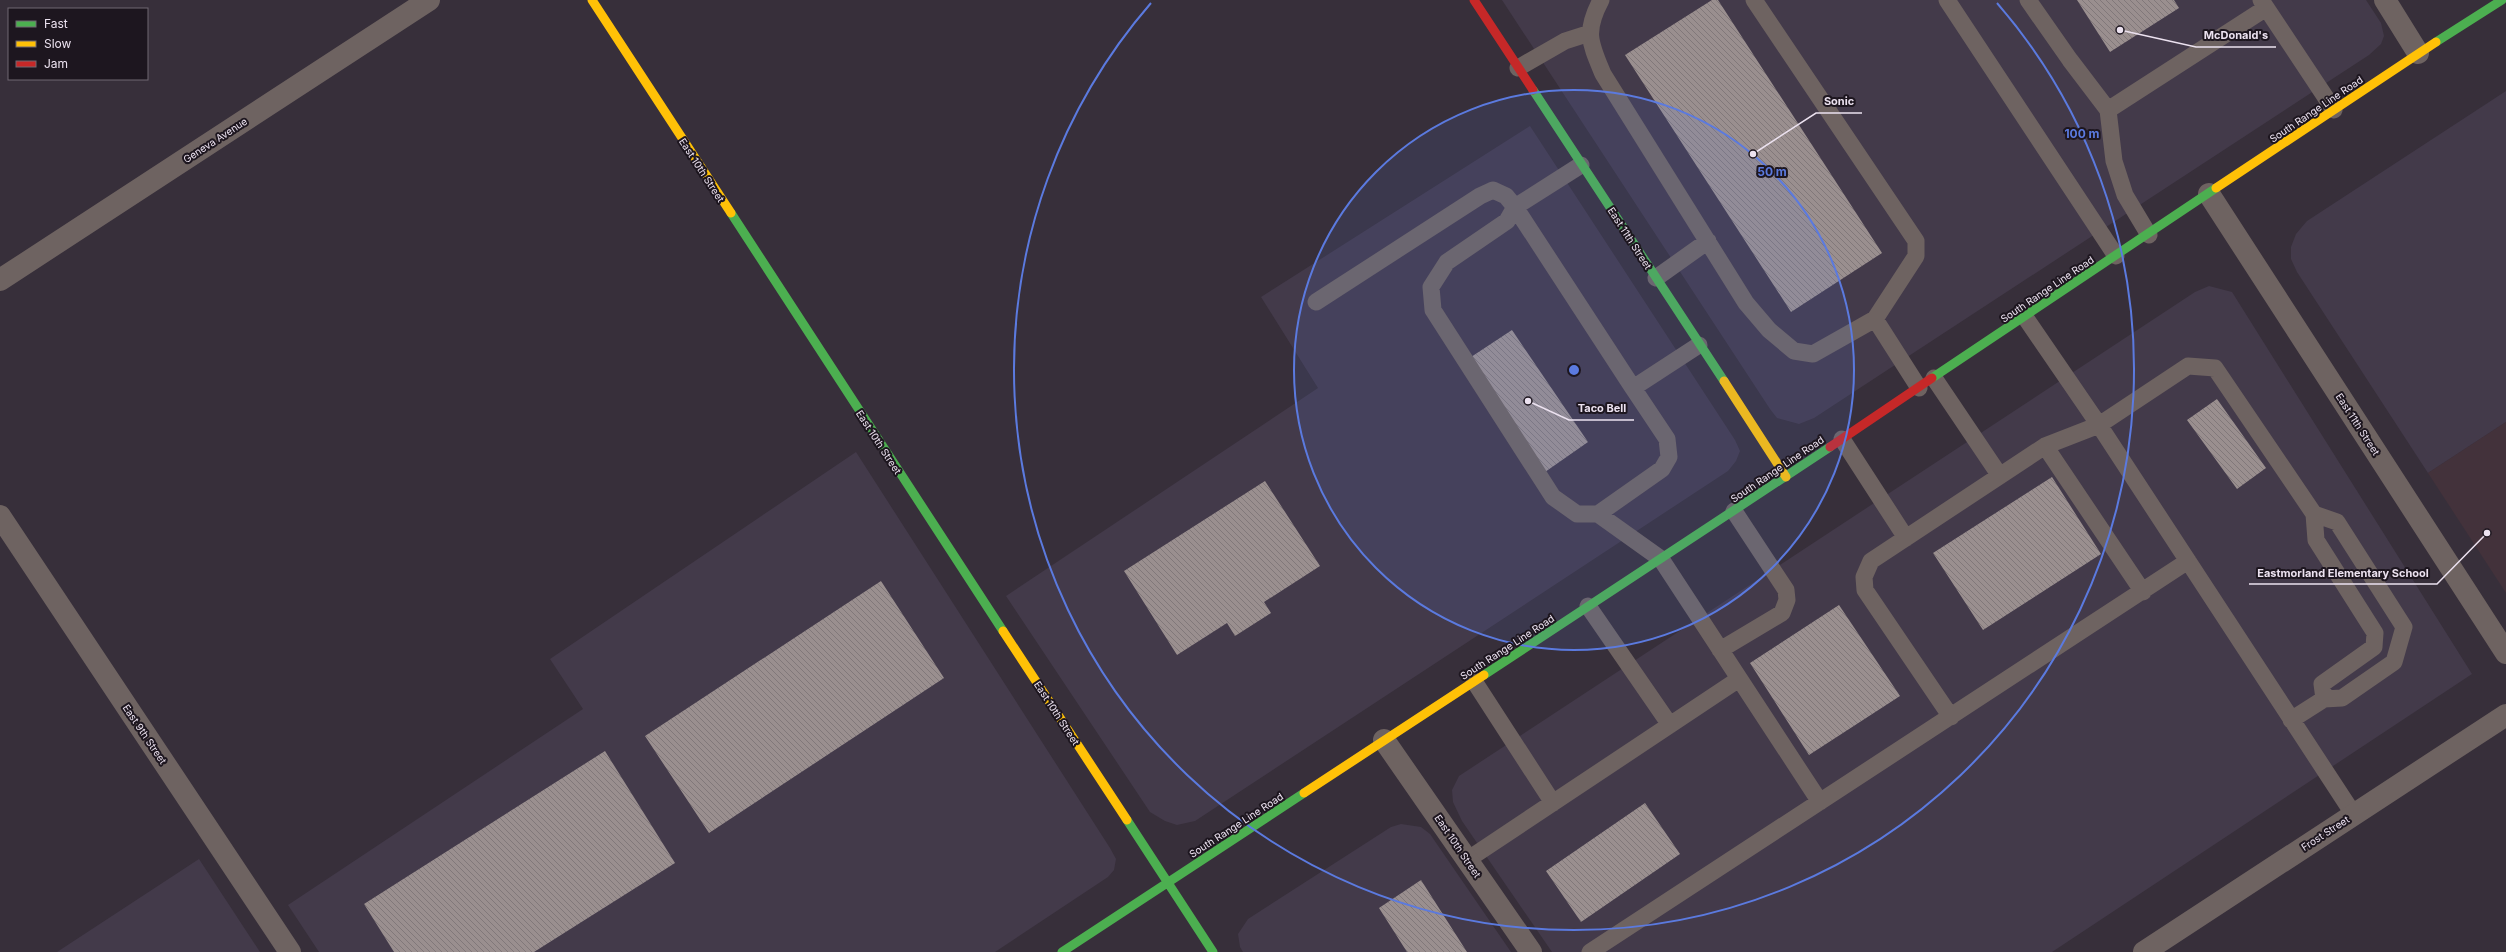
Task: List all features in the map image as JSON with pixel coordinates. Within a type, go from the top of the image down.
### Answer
[{"type":"main road","name":"East 10th Street","points":[[592,0],[1168,883]]},
{"type":"main road","name":"East 11th Street","points":[[1474,0],[1786,477]]},
{"type":"main road","name":"South Range Line Road","points":[[1062,952],[1786,477],[2149,235],[2418,53],[2502,0]]},
{"type":"main road","points":[[1168,883],[1213,952]]},
{"type":"street","name":"Geneva Avenue","points":[[0,280],[429,0]]},
{"type":"street","points":[[2385,0],[2418,53]]},
{"type":"street","name":"East 11th Street","points":[[2210,194],[2506,653]]},
{"type":"street","name":"East 9th Street","points":[[0,516],[290,952]]},
{"type":"street","name":"Frost Street","points":[[2144,952],[2506,715]]},
{"type":"street","name":"East 10th Street","points":[[1384,740],[1531,952]]},
{"type":"lane","points":[[1601,0],[1591,19],[1590,32],[1591,45],[1603,74],[1746,303],[1768,330],[1794,351],[1812,354],[1875,319],[1916,256],[1916,241],[1754,0]]},
{"type":"lane","points":[[1947,0],[2116,256]]},
{"type":"lane","points":[[2028,0],[2070,60],[2108,110],[2114,161],[2125,195],[2149,235]]},
{"type":"lane","points":[[2108,110],[2264,4],[2334,110]]},
{"type":"lane","points":[[1518,68],[1565,41],[1590,32]]},
{"type":"lane","points":[[1316,302],[1480,196],[1493,190],[1506,196],[1515,207],[1667,439],[1669,457],[1662,469],[1598,514],[1577,514],[1553,496],[1433,310],[1431,287],[1447,262],[1507,221],[1515,207],[1581,165]]},
{"type":"lane","points":[[1656,278],[1708,241]]},
{"type":"lane","points":[[2025,317],[2099,425],[2354,815]]},
{"type":"lane","points":[[1875,319],[1919,388]]},
{"type":"lane","points":[[1633,388],[1699,345]]},
{"type":"lane","points":[[1951,717],[1865,590],[1864,577],[1871,561],[2046,446],[2099,425],[2188,366],[2215,368],[2314,514],[2316,540],[2374,633],[2374,647],[2322,684],[2324,699]]},
{"type":"lane","points":[[1934,378],[2000,476]]},
{"type":"lane","points":[[1842,439],[1906,538]]},
{"type":"lane","points":[[2046,446],[2144,592]]},
{"type":"lane","points":[[1720,650],[1782,613],[1787,600],[1786,590],[1734,511]]},
{"type":"lane","points":[[1598,514],[1661,559],[1820,802]]},
{"type":"lane","points":[[2291,720],[2324,699],[2342,698],[2394,662],[2404,627],[2338,522],[2314,514]]},
{"type":"lane","points":[[1590,952],[2144,592],[2188,561]]},
{"type":"lane","points":[[1588,606],[1670,725]]},
{"type":"lane","points":[[1467,860],[1740,679]]},
{"type":"lane","points":[[1474,681],[1553,803]]},
{"type":"shaded area","points":[[1502,0],[2366,0],[2381,23],[2384,36],[2381,44],[2369,55],[1814,418],[1799,424],[1777,418],[1770,409]]},
{"type":"shaded area","points":[[2506,91],[2506,422],[2428,473],[2297,272],[2291,259],[2291,247],[2296,234],[2307,221]]},
{"type":"shaded area","points":[[1530,126],[1735,440],[1740,451],[1736,461],[1728,471],[1195,821],[1177,825],[1165,821],[1150,812],[1006,596],[1318,388],[1261,297]]},
{"type":"shaded area","points":[[2209,286],[2232,292],[2472,674],[2052,952],[1552,952],[1462,821],[1453,802],[1452,790],[1459,776],[2195,292]]},
{"type":"shaded area","points":[[2506,422],[2506,593],[2428,473]]},
{"type":"shaded area","points":[[856,452],[1110,848],[1116,859],[1114,870],[1108,877],[995,952],[319,952],[288,905],[583,709],[550,659]]},
{"type":"shaded area","points":[[1401,824],[1421,827],[1430,834],[1511,952],[1243,952],[1240,947],[1238,934],[1248,919],[1391,827]]},
{"type":"shaded area","points":[[199,859],[260,952],[57,952]]},
{"type":"building","points":[[1712,0],[1718,0],[1882,253],[1791,312],[1625,55]]},
{"type":"building","points":[[2077,0],[2174,0],[2179,8],[2110,52]]},
{"type":"building","points":[[1512,330],[1588,442],[1545,472],[1468,359]]},
{"type":"building","points":[[2217,399],[2266,468],[2237,489],[2187,420]]},
{"type":"building","points":[[2052,477],[2101,554],[1983,630],[1933,553]]},
{"type":"building","points":[[1265,481],[1320,566],[1264,602],[1271,613],[1235,636],[1227,623],[1177,655],[1124,571]]},
{"type":"building","points":[[881,581],[944,678],[709,833],[645,736]]},
{"type":"building","points":[[1839,605],[1900,696],[1809,755],[1750,663]]},
{"type":"building","points":[[605,751],[675,863],[534,952],[394,952],[364,904]]},
{"type":"building","points":[[1645,803],[1680,854],[1581,922],[1546,871]]},
{"type":"building","points":[[1421,880],[1467,952],[1407,952],[1379,908]]},
{"type":"traffic: fast","points":[[2436,42],[2502,0]]},
{"type":"traffic: fast","points":[[1533,90],[1724,381]]},
{"type":"traffic: fast","points":[[1932,378],[2216,188]]},
{"type":"traffic: fast","points":[[731,213],[1003,631]]},
{"type":"traffic: fast","points":[[1484,675],[1830,447]]},
{"type":"traffic: fast","points":[[1062,952],[1304,793]]},
{"type":"traffic: fast","points":[[1127,820],[1213,952]]},
{"type":"traffic: slow","points":[[592,0],[731,213]]},
{"type":"traffic: slow","points":[[2216,188],[2436,42]]},
{"type":"traffic: slow","points":[[1724,381],[1786,477]]},
{"type":"traffic: slow","points":[[1003,631],[1127,820]]},
{"type":"traffic: slow","points":[[1304,793],[1484,675]]},
{"type":"traffic: jam","points":[[1474,0],[1533,90]]},
{"type":"traffic: jam","points":[[1830,447],[1932,378]]},
{"type":"place","name":"McDonald's","points":[[2120,30]]},
{"type":"place","name":"Sonic","points":[[1753,154]]},
{"type":"place","name":"Taco Bell","points":[[1528,401]]},
{"type":"place","name":"Eastmorland Elementary School","points":[[2487,533]]}]
